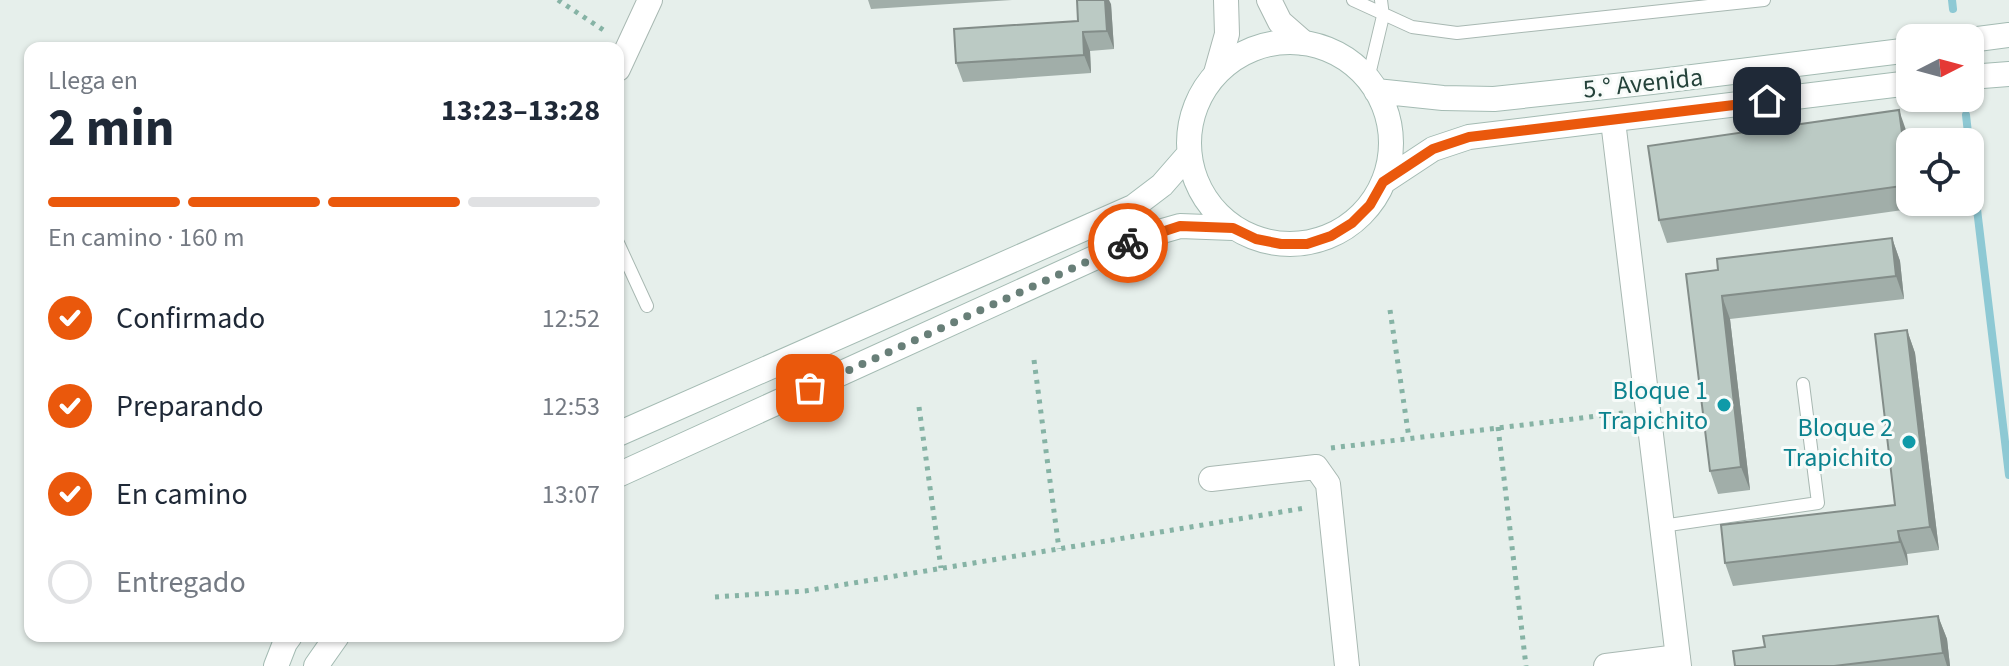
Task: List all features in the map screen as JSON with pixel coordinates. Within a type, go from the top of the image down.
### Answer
[{"type":"street","points":[[624,58],[650,0]]},
{"type":"street","points":[[1216,73],[1227,34],[1226,0]]},
{"type":"street","points":[[1269,0],[1280,22],[1304,43]]},
{"type":"street","points":[[1984,38],[2009,35]]},
{"type":"street","points":[[1304,43],[1322,47],[1347,60],[1372,85],[1385,113],[1390,136],[1389,160],[1383,182],[1370,205],[1352,223],[1331,236],[1307,244],[1281,244],[1256,239],[1233,228],[1212,208],[1196,183],[1189,154],[1190,125],[1199,97],[1216,73],[1239,55],[1266,45],[1304,43]]},
{"type":"street","name":"5.° Avenida","points":[[1372,85],[1443,98],[1494,99],[1896,52]]},
{"type":"street","points":[[1984,76],[2009,74]]},
{"type":"street","name":"5.° Avenida","points":[[1383,182],[1433,149],[1469,137],[1896,85]]},
{"type":"street","points":[[1606,666],[1678,662],[1613,121]]},
{"type":"street","points":[[624,431],[1133,207],[1162,185],[1189,154]]},
{"type":"street","points":[[624,472],[1138,238],[1180,226],[1233,228]]},
{"type":"street","points":[[1211,479],[1316,467],[1328,484],[1347,666]]},
{"type":"street","points":[[276,666],[286,642]]},
{"type":"street","points":[[316,666],[333,642]]},
{"type":"lane","points":[[1353,0],[1383,16],[1436,32],[1478,32],[1764,0]]},
{"type":"lane","points":[[1372,85],[1383,16],[1381,0]]},
{"type":"lane","points":[[624,256],[647,306]]},
{"type":"lane","points":[[1662,526],[1818,503],[1803,384]]},
{"type":"path","points":[[558,0],[606,42]]},
{"type":"path","points":[[1390,310],[1409,438]]},
{"type":"path","points":[[1034,360],[1059,549]]},
{"type":"path","points":[[919,407],[941,568]]},
{"type":"path","points":[[1316,467],[1327,449],[1648,410]]},
{"type":"path","points":[[1498,427],[1526,666]]},
{"type":"path","points":[[715,597],[805,591],[1330,504]]},
{"type":"building","points":[[1077,0],[1105,0],[1107,31],[1083,32],[1084,55],[956,63],[954,29],[1078,21]]},
{"type":"building","points":[[1896,110],[1899,112],[1901,128],[1896,128],[1896,187],[1659,220],[1648,146]]},
{"type":"building","points":[[1892,238],[1896,276],[1722,296],[1741,467],[1710,471],[1686,274],[1718,270],[1717,259]]},
{"type":"building","points":[[1907,330],[1930,527],[1898,531],[1900,542],[1725,563],[1721,525],[1895,505],[1875,334]]},
{"type":"building","points":[[1938,616],[1943,653],[1834,666],[1735,666],[1733,651],[1765,647],[1763,636]]},
{"type":"waterway","points":[[1952,0],[1953,9]]},
{"type":"waterway","points":[[1966,115],[1967,128]]},
{"type":"waterway","points":[[1978,216],[2009,475]]},
{"type":"way so far","points":[[810,388],[1128,243]]},
{"type":"place","name":"Bloque 1 Trapichito","points":[[1724,405]]},
{"type":"place","name":"Bloque 2 Trapichito","points":[[1909,442]]},
{"type":"route","points":[[1128,243],[1180,226],[1233,228],[1256,239],[1281,244],[1307,244],[1331,236],[1352,223],[1370,205],[1383,182],[1433,149],[1469,137],[1767,101]]}]
